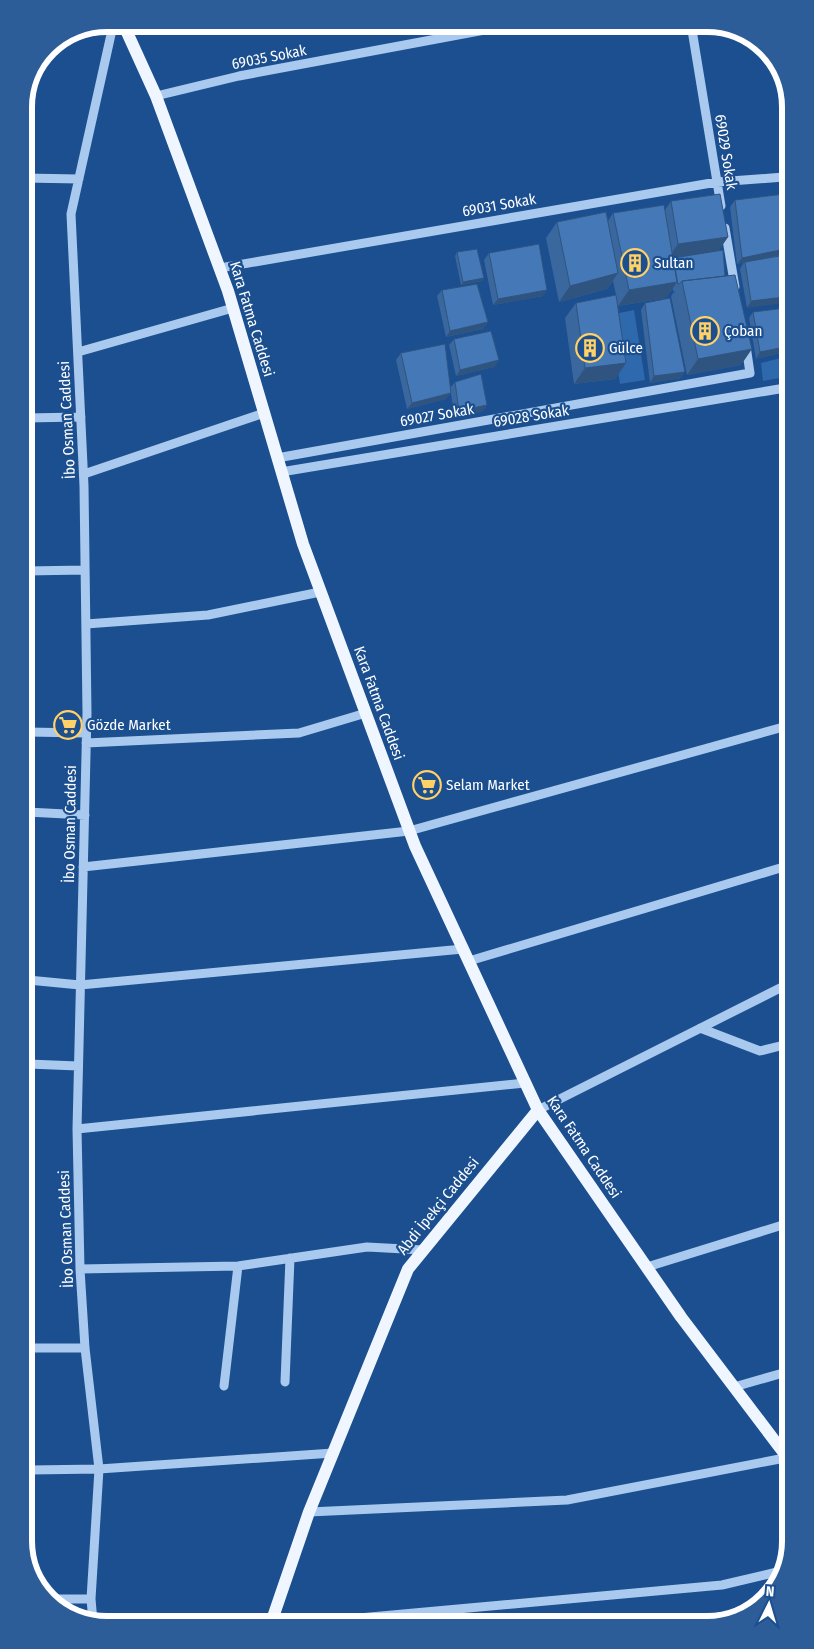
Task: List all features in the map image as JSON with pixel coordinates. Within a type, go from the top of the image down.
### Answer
[{"type":"main road","name":"Kara Fatma Caddesi","points":[[127,33],[156,96],[220,268],[303,544],[320,592],[409,831],[463,949],[538,1110],[647,1267],[734,1387],[782,1449]]},
{"type":"main road","name":"Abdi İpekçi Caddesi","points":[[275,1616],[309,1512],[408,1269],[538,1110]]},
{"type":"street","name":"İbo Osman Caddesi","points":[[92,1615],[91,1599],[99,1469],[85,1348],[80,1269],[77,1129],[86,738],[84,474],[71,214],[111,33]]},
{"type":"street","name":"69035 Sokak","points":[[156,96],[239,76],[469,33]]},
{"type":"street","name":"69029 Sokak","points":[[692,33],[737,296]]},
{"type":"street","name":"69031 Sokak","points":[[220,268],[717,182],[782,176]]},
{"type":"street","points":[[33,178],[79,179]]},
{"type":"street","points":[[78,352],[233,308]]},
{"type":"street","name":"69027 Sokak","points":[[277,458],[750,373],[744,334]]},
{"type":"street","name":"69028 Sokak","points":[[281,472],[782,388]]},
{"type":"street","points":[[84,474],[264,414]]},
{"type":"street","points":[[33,418],[81,417]]},
{"type":"street","points":[[33,571],[85,570]]},
{"type":"street","points":[[86,624],[208,615],[320,592]]},
{"type":"street","points":[[33,733],[86,738],[299,733],[366,713]]},
{"type":"street","points":[[83,867],[409,831],[782,727]]},
{"type":"street","points":[[33,812],[84,814]]},
{"type":"street","points":[[469,961],[782,867]]},
{"type":"street","points":[[32,981],[80,986],[463,949]]},
{"type":"street","name":"Abdi İpekçi Caddesi","points":[[538,1110],[782,987]]},
{"type":"street","points":[[700,1028],[760,1052],[782,1046]]},
{"type":"street","points":[[32,1064],[78,1066]]},
{"type":"street","points":[[77,1129],[525,1083]]},
{"type":"street","points":[[647,1267],[782,1225]]},
{"type":"street","points":[[80,1269],[238,1266],[367,1247],[423,1250]]},
{"type":"street","points":[[285,1382],[290,1258]]},
{"type":"street","points":[[224,1386],[238,1266]]},
{"type":"street","points":[[32,1348],[85,1348]]},
{"type":"street","points":[[734,1387],[782,1373]]},
{"type":"street","points":[[32,1470],[99,1469],[333,1453]]},
{"type":"street","points":[[309,1512],[567,1500],[782,1459]]},
{"type":"street","points":[[381,1616],[722,1585],[775,1572]]},
{"type":"street","points":[[59,1599],[91,1599]]},
{"type":"shaded area","points":[[634,310],[645,380],[620,384],[609,315]]},
{"type":"shaded area","points":[[782,358],[782,378],[763,381],[761,363]]},
{"type":"building","points":[[720,194],[728,237],[678,244],[671,201]]},
{"type":"building","points":[[782,194],[782,250],[742,258],[735,200]]},
{"type":"building","points":[[664,205],[677,282],[629,290],[613,213]]},
{"type":"building","points":[[606,212],[618,273],[570,286],[557,222]]},
{"type":"building","points":[[539,244],[547,290],[498,299],[489,253]]},
{"type":"building","points":[[477,249],[484,278],[463,282],[457,252]]},
{"type":"building","points":[[723,250],[725,276],[682,281],[678,284],[673,258]]},
{"type":"building","points":[[782,256],[782,297],[751,301],[745,262]]},
{"type":"building","name":"Çoban","points":[[735,275],[752,349],[698,359],[682,281]]},
{"type":"building","points":[[477,284],[488,322],[450,331],[442,290]]},
{"type":"building","points":[[616,295],[626,363],[585,368],[576,303]]},
{"type":"building","points":[[670,298],[685,372],[654,376],[645,303]]},
{"type":"building","points":[[782,308],[782,348],[760,352],[753,312]]},
{"type":"building","points":[[491,331],[499,360],[460,370],[454,339]]},
{"type":"building","points":[[445,344],[451,393],[412,403],[401,353]]},
{"type":"building","points":[[481,374],[487,405],[459,411],[455,382]]},
{"type":"place","name":"Sultan","points":[[635,263]]},
{"type":"place","name":"Çoban","points":[[705,331]]},
{"type":"place","name":"Gülce","points":[[590,348]]},
{"type":"place","name":"Gözde Market","points":[[68,725]]},
{"type":"place","name":"Selam Market","points":[[427,785]]}]
